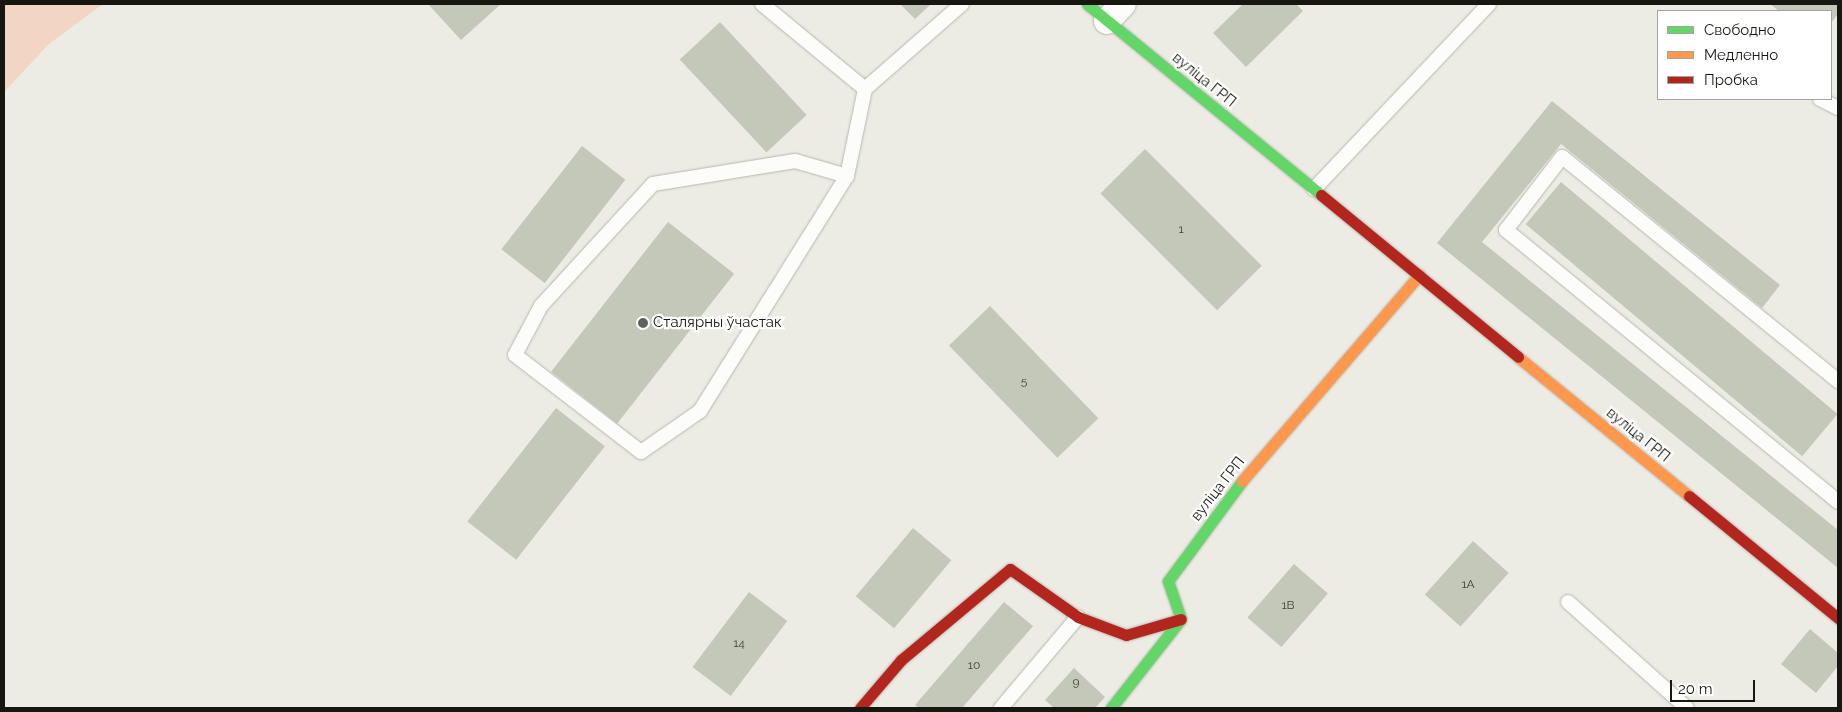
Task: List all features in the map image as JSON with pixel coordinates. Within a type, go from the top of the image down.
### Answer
[{"type":"street","name":"вуліца ГРП","points":[[1087,4],[1115,12],[1314,189],[1838,618]]},
{"type":"street","name":"вуліца ГРП","points":[[1181,619],[1168,581],[1226,500],[1419,275]]},
{"type":"street","points":[[860,708],[901,660],[1010,569],[1078,617],[1126,635],[1181,619]]},
{"type":"street","points":[[1111,708],[1181,619]]},
{"type":"lane","points":[[762,4],[865,88]]},
{"type":"lane","points":[[847,176],[795,161],[653,184],[541,306],[515,356],[641,452],[700,410],[847,176],[865,88],[962,4]]},
{"type":"lane","points":[[1314,189],[1490,4]]},
{"type":"lane","points":[[1822,100],[1838,108]]},
{"type":"lane","points":[[1838,381],[1562,157],[1506,230],[1838,502]]},
{"type":"lane","points":[[1568,602],[1687,708]]},
{"type":"lane","points":[[1002,708],[1078,617]]},
{"type":"shaded area","points":[[4,4],[103,4],[49,44],[4,92]]},
{"type":"building","points":[[428,4],[501,4],[461,40]]},
{"type":"building","points":[[900,4],[931,4],[915,19]]},
{"type":"building","points":[[1243,4],[1296,4],[1303,11],[1246,67],[1213,33]]},
{"type":"building","points":[[1770,4],[1838,4],[1838,14],[1832,22],[1832,10],[1778,10]]},
{"type":"building","points":[[720,22],[807,115],[766,152],[680,60]]},
{"type":"building","points":[[1552,101],[1780,285],[1762,308],[1561,144],[1482,242],[1838,530],[1838,568],[1437,243]]},
{"type":"building","points":[[582,146],[625,180],[545,283],[501,249]]},
{"type":"building","points":[[1145,149],[1262,266],[1217,310],[1100,194]]},
{"type":"building","points":[[1561,182],[1838,414],[1802,456],[1526,224]]},
{"type":"building","name":"Сталярны ўчастак","points":[[668,222],[734,274],[617,423],[551,372]]},
{"type":"building","points":[[990,306],[1098,418],[1057,458],[949,346]]},
{"type":"building","points":[[556,408],[605,446],[516,560],[467,521]]},
{"type":"building","points":[[913,528],[951,560],[894,628],[856,596]]},
{"type":"building","points":[[1473,541],[1509,573],[1460,627],[1425,595]]},
{"type":"building","points":[[1294,564],[1328,594],[1281,647],[1247,618]]},
{"type":"building","points":[[749,592],[787,621],[731,696],[692,667]]},
{"type":"building","points":[[1004,602],[1033,626],[962,708],[919,708],[915,705]]},
{"type":"building","points":[[1810,629],[1838,653],[1838,666],[1816,693],[1781,664]]},
{"type":"building","points":[[1074,668],[1105,697],[1095,708],[1054,708],[1045,700]]},
{"type":"traffic: fast","points":[[1087,4],[1321,195]]},
{"type":"traffic: fast","points":[[1111,708],[1181,619],[1168,581],[1242,481]]},
{"type":"traffic: slow","points":[[1242,481],[1419,275]]},
{"type":"traffic: slow","points":[[1518,357],[1689,496]]},
{"type":"traffic: jam","points":[[1321,195],[1518,357]]},
{"type":"traffic: jam","points":[[1689,496],[1838,618]]},
{"type":"traffic: jam","points":[[860,708],[901,660],[1010,569],[1078,617],[1126,635],[1181,619]]},
{"type":"place","name":"Сталярны ўчастак","points":[[643,323]]}]
